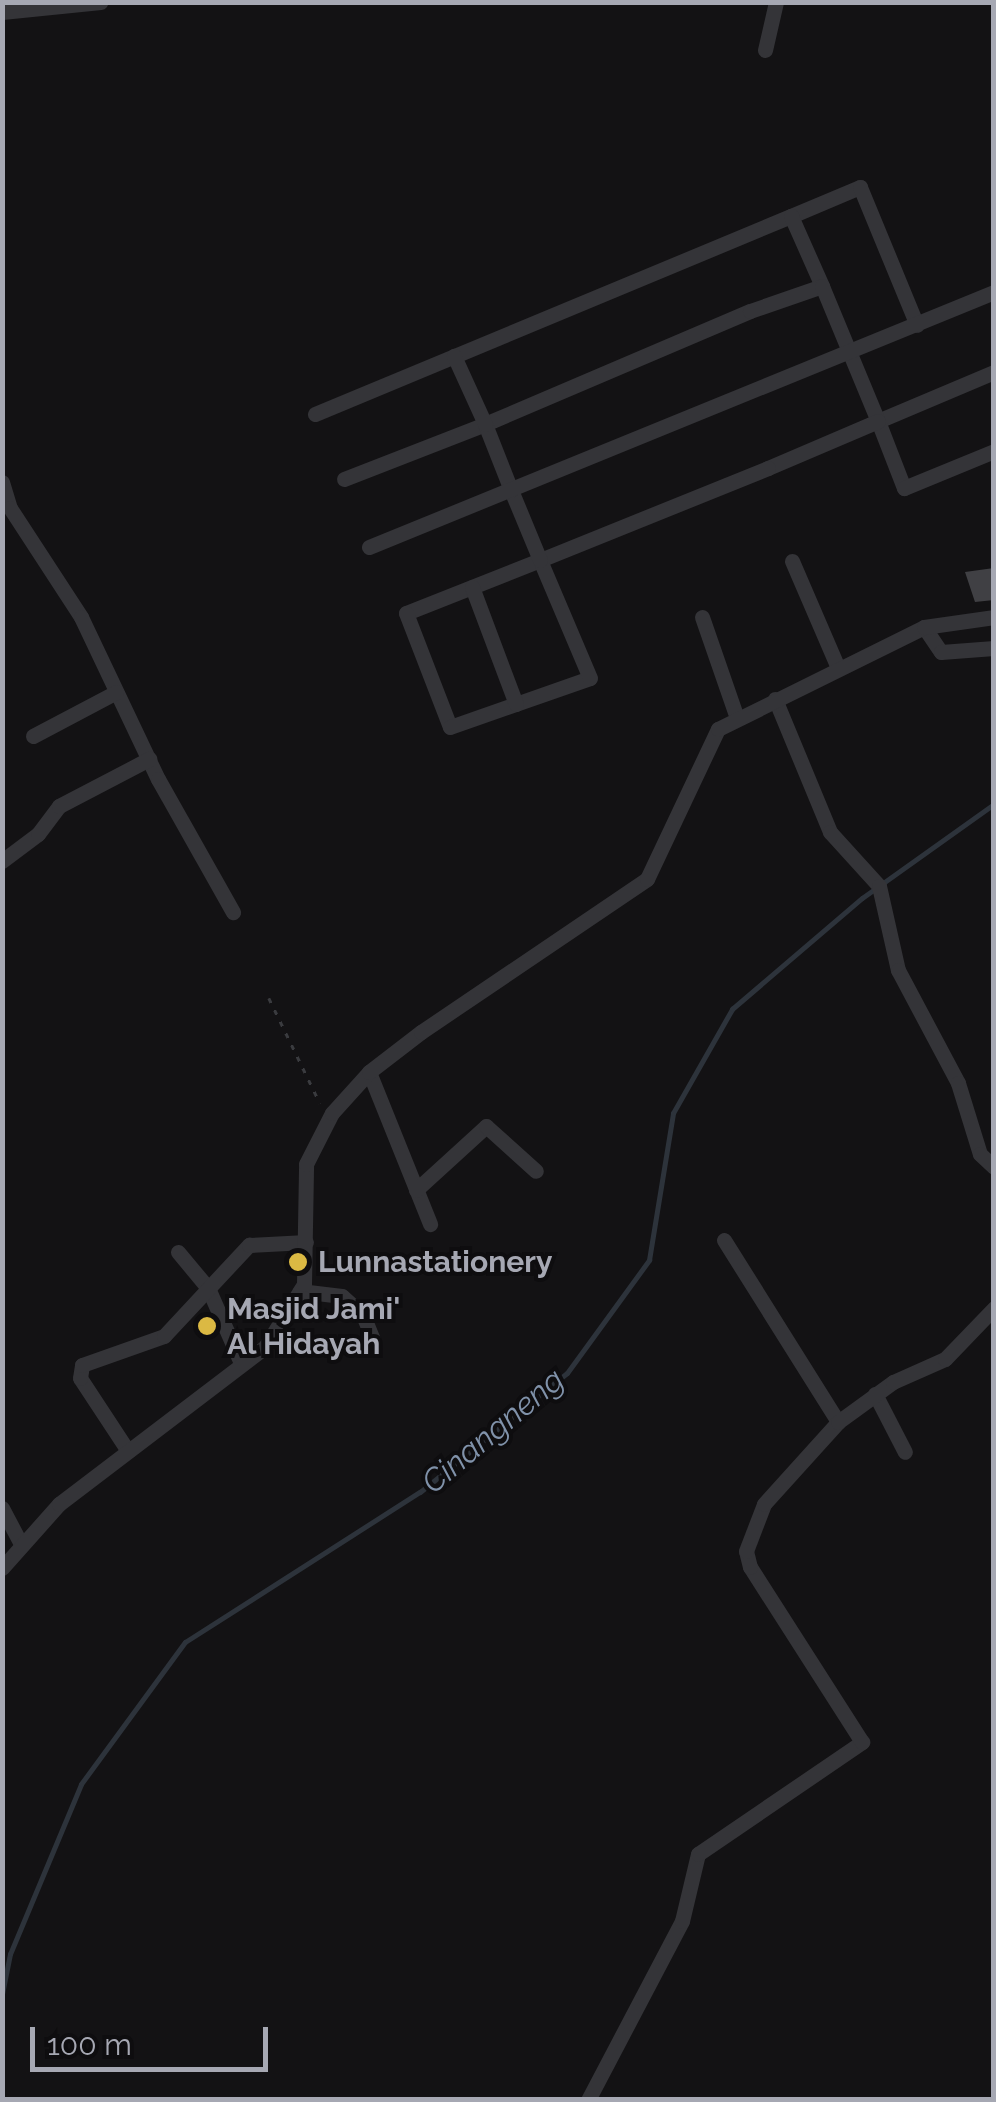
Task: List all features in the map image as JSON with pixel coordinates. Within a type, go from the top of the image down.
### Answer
[{"type":"street","points":[[2,12],[100,2]]},
{"type":"street","points":[[764,50],[776,2]]},
{"type":"street","points":[[316,414],[860,187],[917,326]]},
{"type":"street","points":[[791,216],[904,488],[994,451]]},
{"type":"street","points":[[344,479],[822,286]]},
{"type":"street","points":[[370,547],[994,292]]},
{"type":"street","points":[[454,356],[484,424],[540,560],[590,678],[450,727],[406,613],[540,560],[994,372]]},
{"type":"street","points":[[2,482],[10,508],[80,617],[149,759],[233,912]]},
{"type":"street","points":[[792,562],[838,668]]},
{"type":"street","points":[[472,587],[516,704]]},
{"type":"street","points":[[702,617],[736,714]]},
{"type":"street","points":[[2,1568],[21,1544],[128,1451],[265,1347],[300,1291],[306,1242],[306,1164],[332,1113],[369,1072],[647,880],[715,732],[736,714],[924,627],[994,618]]},
{"type":"street","points":[[924,627],[940,652],[994,648]]},
{"type":"street","points":[[32,736],[116,692]]},
{"type":"street","points":[[775,699],[830,832],[871,874],[884,907],[898,970],[958,1083],[980,1154],[994,1167]]},
{"type":"street","points":[[2,861],[38,834],[59,806],[149,759]]},
{"type":"street","points":[[369,1072],[430,1224]]},
{"type":"street","points":[[416,1190],[486,1126],[536,1171]]},
{"type":"street","points":[[724,1240],[838,1422]]},
{"type":"street","points":[[128,1451],[78,1370],[164,1336],[249,1246],[306,1242]]},
{"type":"street","points":[[178,1252],[208,1288],[241,1363]]},
{"type":"street","points":[[300,1291],[342,1296],[363,1316],[373,1340]]},
{"type":"street","points":[[588,2100],[650,1992],[682,1921],[700,1852],[862,1742],[746,1559],[764,1504],[838,1422],[875,1394],[945,1359],[994,1308]]},
{"type":"street","points":[[875,1394],[905,1452]]},
{"type":"street","points":[[2,1508],[21,1544]]},
{"type":"path","points":[[268,998],[304,1081],[332,1113]]},
{"type":"building","points":[[994,568],[994,600],[975,602],[965,572]]},
{"type":"waterway","name":"Cinangneng","points":[[2,1994],[10,1954],[81,1784],[185,1642],[420,1492],[567,1373],[649,1260],[673,1113],[732,1009],[862,898],[994,804]]},
{"type":"place","name":"Lunnastationery","points":[[298,1262]]},
{"type":"place","name":"Masjid Jami' Al Hidayah","points":[[207,1326]]}]
